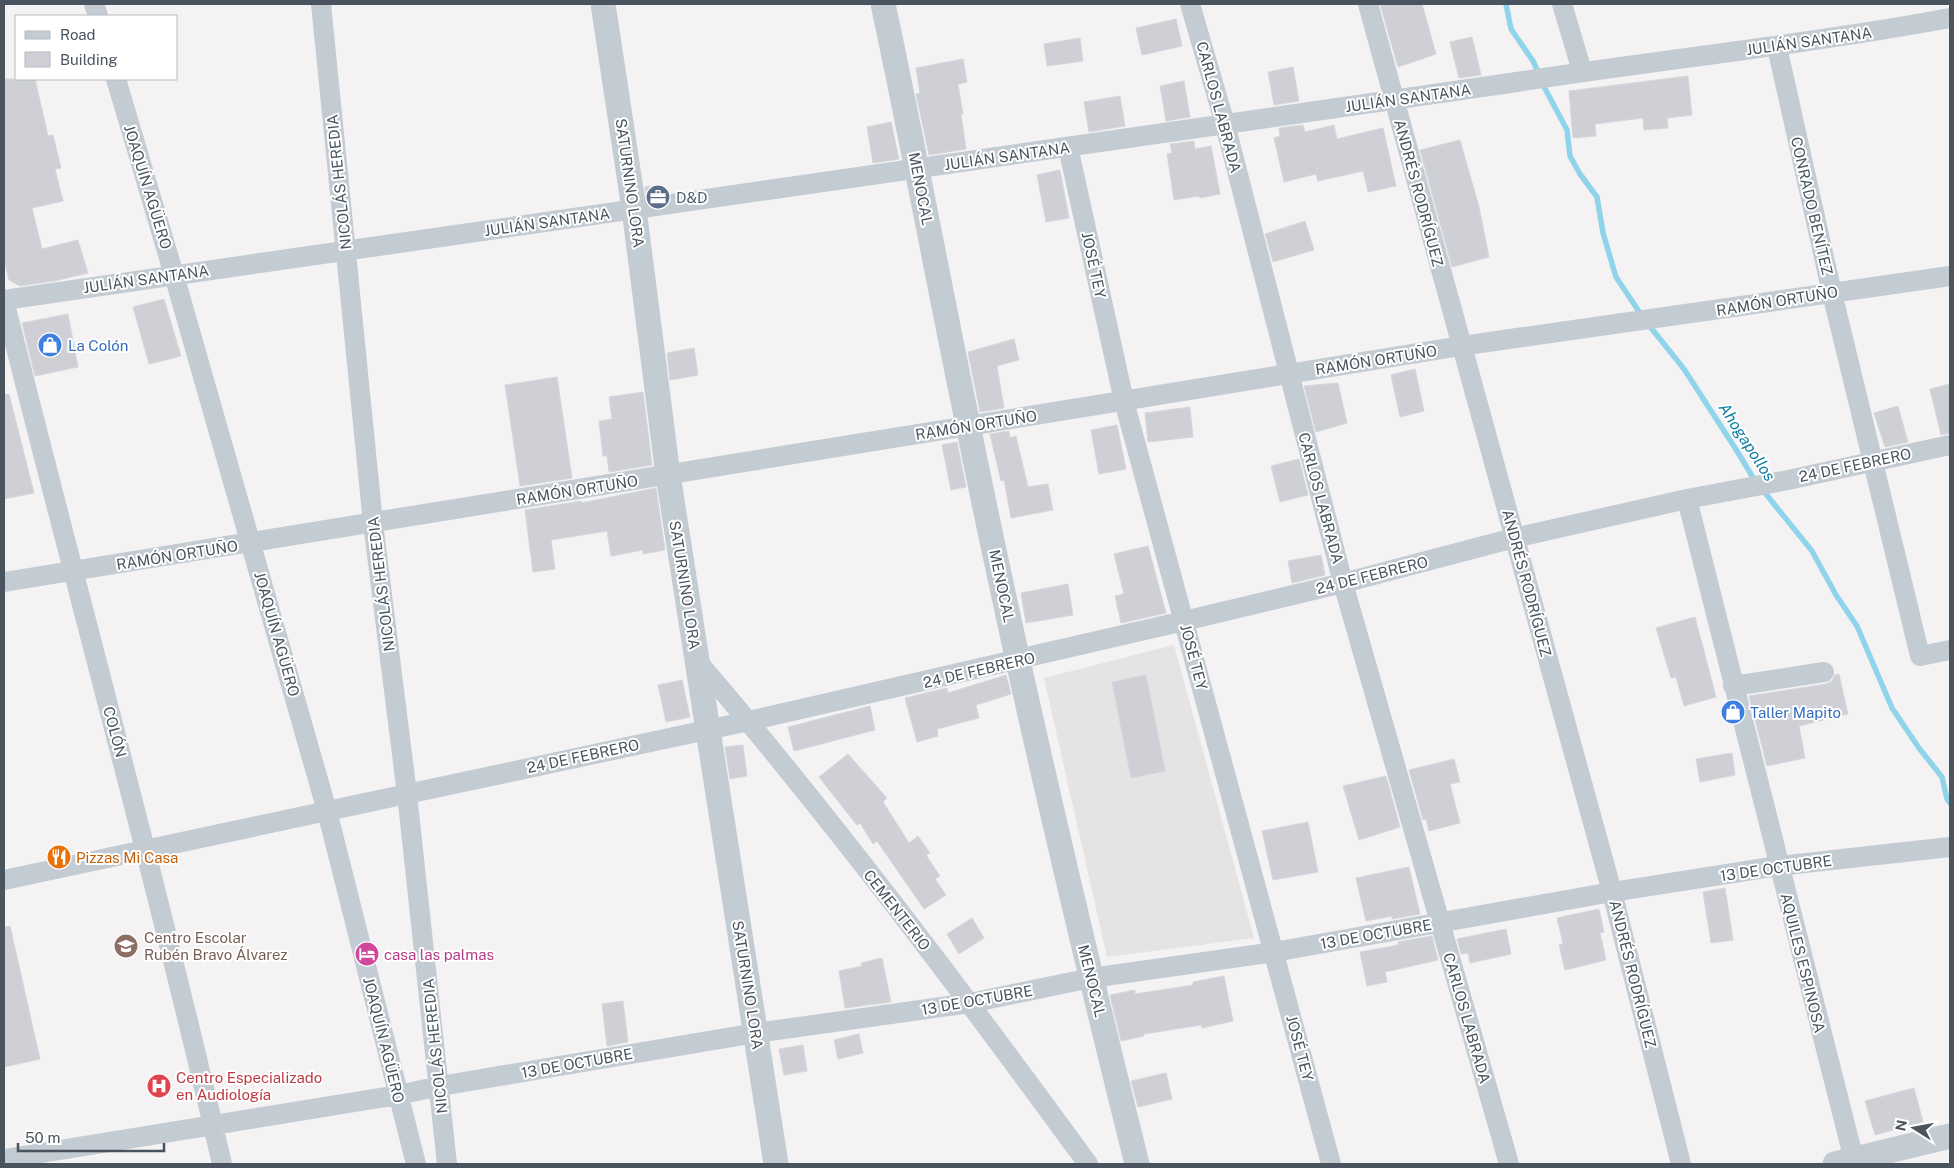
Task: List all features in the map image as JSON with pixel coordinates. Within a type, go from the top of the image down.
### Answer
[{"type":"street","name":"NICOLÁS HEREDIA","points":[[321,4],[373,523],[440,1086],[447,1164]]},
{"type":"street","name":"SATURNINO LORA","points":[[603,4],[634,209],[668,475],[698,662],[706,730],[776,1164]]},
{"type":"street","name":"MENOCAL","points":[[883,4],[918,168],[968,426],[1018,661],[1091,978],[1138,1164]]},
{"type":"street","name":"CARLOS LABRADA","points":[[1190,4],[1225,124],[1343,583],[1509,1164]]},
{"type":"street","name":"ANDRÉS RODRÍGUEZ","points":[[1368,4],[1612,892],[1681,1164]]},
{"type":"street","points":[[1562,4],[1582,71]]},
{"type":"street","name":"JULIÁN SANTANA","points":[[4,300],[1393,100],[1582,71],[1777,47],[1950,18]]},
{"type":"street","name":"CONRADO BENÍTEZ","points":[[1777,47],[1832,292],[1920,656],[1950,650]]},
{"type":"street","name":"JOAQUÍN AGÜERO","points":[[116,80],[327,811],[416,1164]]},
{"type":"street","name":"JOSÉ TEY","points":[[1068,147],[1124,401],[1331,1164]]},
{"type":"street","name":"RAMÓN ORTUÑO","points":[[4,582],[1461,346],[1950,276]]},
{"type":"street","name":"COLÓN","points":[[4,300],[72,572],[146,850],[222,1164]]},
{"type":"street","name":"24 DE FEBRERO","points":[[4,880],[749,721],[1018,661],[1343,583],[1514,538],[1687,499],[1788,480],[1950,445]]},
{"type":"street","name":"AQUILES ESPINOSA","points":[[1687,499],[1778,866],[1848,1163]]},
{"type":"street","name":"CEMENTERIO","points":[[698,662],[749,721],[970,1003],[1088,1164]]},
{"type":"street","points":[[1733,686],[1824,672]]},
{"type":"street","name":"13 DE OCTUBRE","points":[[4,1159],[213,1126],[756,1033],[970,1003],[1091,978],[1274,952],[1612,892],[1778,866],[1946,848]]},
{"type":"street","points":[[1848,1163],[1950,1136]]},
{"type":"shaded area","points":[[1174,645],[1254,938],[1107,957],[1044,678]]},
{"type":"building","points":[[1380,4],[1422,4],[1436,54],[1398,67]]},
{"type":"building","points":[[1176,19],[1182,46],[1142,55],[1136,28]]},
{"type":"building","points":[[1472,37],[1481,75],[1459,78],[1450,42]]},
{"type":"building","points":[[1080,38],[1083,61],[1047,66],[1044,44]]},
{"type":"building","points":[[963,59],[967,82],[958,84],[966,149],[929,155],[916,94],[920,93],[916,68]]},
{"type":"building","points":[[1293,67],[1299,101],[1274,105],[1268,72]]},
{"type":"building","points":[[1688,76],[1692,115],[1667,118],[1668,128],[1644,130],[1643,118],[1595,124],[1596,136],[1573,138],[1569,91]]},
{"type":"building","points":[[4,79],[35,80],[48,136],[53,135],[61,168],[55,169],[63,201],[32,208],[42,249],[78,240],[88,273],[20,286],[9,280],[4,259]]},
{"type":"building","points":[[1184,81],[1190,117],[1166,121],[1160,86]]},
{"type":"building","points":[[1120,96],[1125,126],[1089,132],[1084,102]]},
{"type":"building","points":[[891,122],[899,159],[873,163],[867,127]]},
{"type":"building","points":[[1303,125],[1305,132],[1334,125],[1337,139],[1383,128],[1396,186],[1368,192],[1363,171],[1318,181],[1316,174],[1284,182],[1274,138],[1280,136],[1279,128]]},
{"type":"building","points":[[1460,140],[1479,207],[1489,257],[1452,267],[1420,150]]},
{"type":"building","points":[[1194,141],[1195,149],[1211,146],[1220,194],[1174,200],[1167,154],[1172,153],[1170,144]]},
{"type":"building","points":[[1060,170],[1069,218],[1046,222],[1037,175]]},
{"type":"building","points":[[658,185],[659,194],[646,195],[645,187]]},
{"type":"building","points":[[1305,221],[1314,250],[1273,262],[1265,234]]},
{"type":"building","points":[[164,299],[181,356],[149,364],[133,307]]},
{"type":"building","name":"La Colón","points":[[68,314],[78,367],[35,376],[22,323]]},
{"type":"building","points":[[1014,339],[1019,360],[997,366],[1004,408],[980,412],[968,352]]},
{"type":"building","points":[[694,348],[698,375],[670,380],[667,353]]},
{"type":"building","points":[[1415,369],[1424,411],[1400,417],[1391,375]]},
{"type":"building","points":[[557,377],[572,478],[520,486],[505,385]]},
{"type":"building","points":[[1338,383],[1347,423],[1316,432],[1304,386]]},
{"type":"building","points":[[1950,384],[1950,433],[1941,435],[1930,389]]},
{"type":"building","points":[[643,392],[652,465],[609,472],[607,456],[603,456],[599,421],[612,419],[609,397]]},
{"type":"building","points":[[9,394],[34,493],[4,499],[4,395]]},
{"type":"building","points":[[1898,406],[1908,442],[1885,447],[1874,413]]},
{"type":"building","points":[[1190,407],[1193,437],[1148,442],[1145,413]]},
{"type":"building","points":[[1117,425],[1126,469],[1099,474],[1091,430]]},
{"type":"building","points":[[1009,431],[1010,438],[1016,436],[1028,487],[1048,484],[1053,510],[1011,518],[1004,480],[1001,481],[990,434]]},
{"type":"building","points":[[957,442],[966,487],[951,490],[942,445]]},
{"type":"building","points":[[1299,459],[1308,495],[1280,502],[1271,466]]},
{"type":"building","points":[[656,488],[665,550],[643,554],[643,550],[611,556],[607,531],[551,540],[555,569],[533,572],[525,510],[581,501],[581,503]]},
{"type":"building","points":[[1148,546],[1166,613],[1121,623],[1115,596],[1124,594],[1114,554]]},
{"type":"building","points":[[1321,555],[1325,575],[1292,583],[1288,561]]},
{"type":"building","points":[[1068,584],[1073,615],[1026,623],[1021,593]]},
{"type":"building","points":[[1695,617],[1716,697],[1684,706],[1676,677],[1671,678],[1656,628]]},
{"type":"building","points":[[1839,674],[1848,714],[1799,726],[1805,758],[1767,766],[1749,696],[1826,684],[1832,681],[1835,675]]},
{"type":"building","points":[[1006,675],[1011,694],[976,705],[979,718],[937,729],[938,736],[917,742],[905,698],[947,688],[948,693]]},
{"type":"building","points":[[1146,675],[1165,771],[1131,778],[1112,682]]},
{"type":"building","points":[[682,680],[690,717],[666,722],[658,685]]},
{"type":"building","points":[[870,706],[875,730],[794,751],[788,727]]},
{"type":"building","points":[[743,745],[747,776],[730,779],[725,747]]},
{"type":"building","points":[[1732,753],[1735,775],[1700,782],[1696,759]]},
{"type":"building","points":[[848,754],[887,798],[883,802],[909,843],[918,836],[930,853],[926,855],[940,876],[935,879],[946,895],[924,909],[877,841],[873,844],[860,823],[857,825],[819,777]]},
{"type":"building","points":[[1454,759],[1460,782],[1450,784],[1460,823],[1429,831],[1426,819],[1423,820],[1409,770]]},
{"type":"building","points":[[1386,776],[1400,827],[1359,840],[1343,786]]},
{"type":"building","points":[[1308,822],[1318,872],[1273,880],[1262,831]]},
{"type":"building","points":[[1409,867],[1420,914],[1392,919],[1392,916],[1366,921],[1356,878]]},
{"type":"building","points":[[1725,888],[1733,940],[1711,943],[1703,892]]},
{"type":"building","points":[[1599,909],[1604,932],[1600,933],[1606,960],[1565,970],[1559,945],[1563,944],[1557,918]]},
{"type":"building","points":[[972,918],[984,938],[959,954],[947,934]]},
{"type":"building","points":[[10,926],[40,1059],[4,1067],[4,927]]},
{"type":"building","points":[[1506,929],[1511,954],[1470,963],[1468,953],[1461,954],[1457,939]]},
{"type":"building","points":[[1432,936],[1438,960],[1385,972],[1387,982],[1367,986],[1360,952],[1398,945],[1398,942]]},
{"type":"building","points":[[882,958],[891,1002],[845,1008],[839,971],[862,966],[861,963]]},
{"type":"building","points":[[1224,976],[1233,1021],[1202,1028],[1201,1025],[1144,1034],[1144,1036],[1121,1041],[1110,995],[1135,990],[1135,994],[1193,985],[1193,982]]},
{"type":"building","points":[[623,1001],[628,1042],[607,1046],[602,1004]]},
{"type":"building","points":[[859,1034],[863,1053],[838,1059],[834,1040]]},
{"type":"building","points":[[803,1045],[807,1071],[784,1075],[779,1049]]},
{"type":"building","points":[[1166,1073],[1172,1099],[1138,1107],[1131,1081]]},
{"type":"building","points":[[1914,1088],[1923,1122],[1875,1135],[1865,1101]]},
{"type":"waterway","name":"Ahogapollos","points":[[1506,4],[1511,29],[1533,61],[1539,74]]},
{"type":"waterway","name":"Ahogapollos","points":[[1542,83],[1567,130],[1570,156],[1580,174],[1597,197],[1603,233],[1616,277],[1642,316]]},
{"type":"waterway","name":"Ahogapollos","points":[[1648,324],[1684,369],[1755,481]]},
{"type":"waterway","name":"Ahogapollos","points":[[1761,488],[1812,551],[1836,595],[1857,626],[1892,708],[1919,748],[1942,777],[1947,799],[1950,803]]},
{"type":"place","name":"D&D","points":[[658,197]]},
{"type":"place","name":"La Colón","points":[[50,345]]},
{"type":"place","name":"Taller Mapito","points":[[1733,712]]},
{"type":"place","name":"Pizzas Mi Casa","points":[[59,857]]},
{"type":"place","name":"Centro Escolar Rubén Bravo Álvarez","points":[[126,946]]},
{"type":"place","name":"casa las palmas","points":[[367,954]]},
{"type":"place","name":"Centro Especializado en Audiología","points":[[159,1086]]}]
